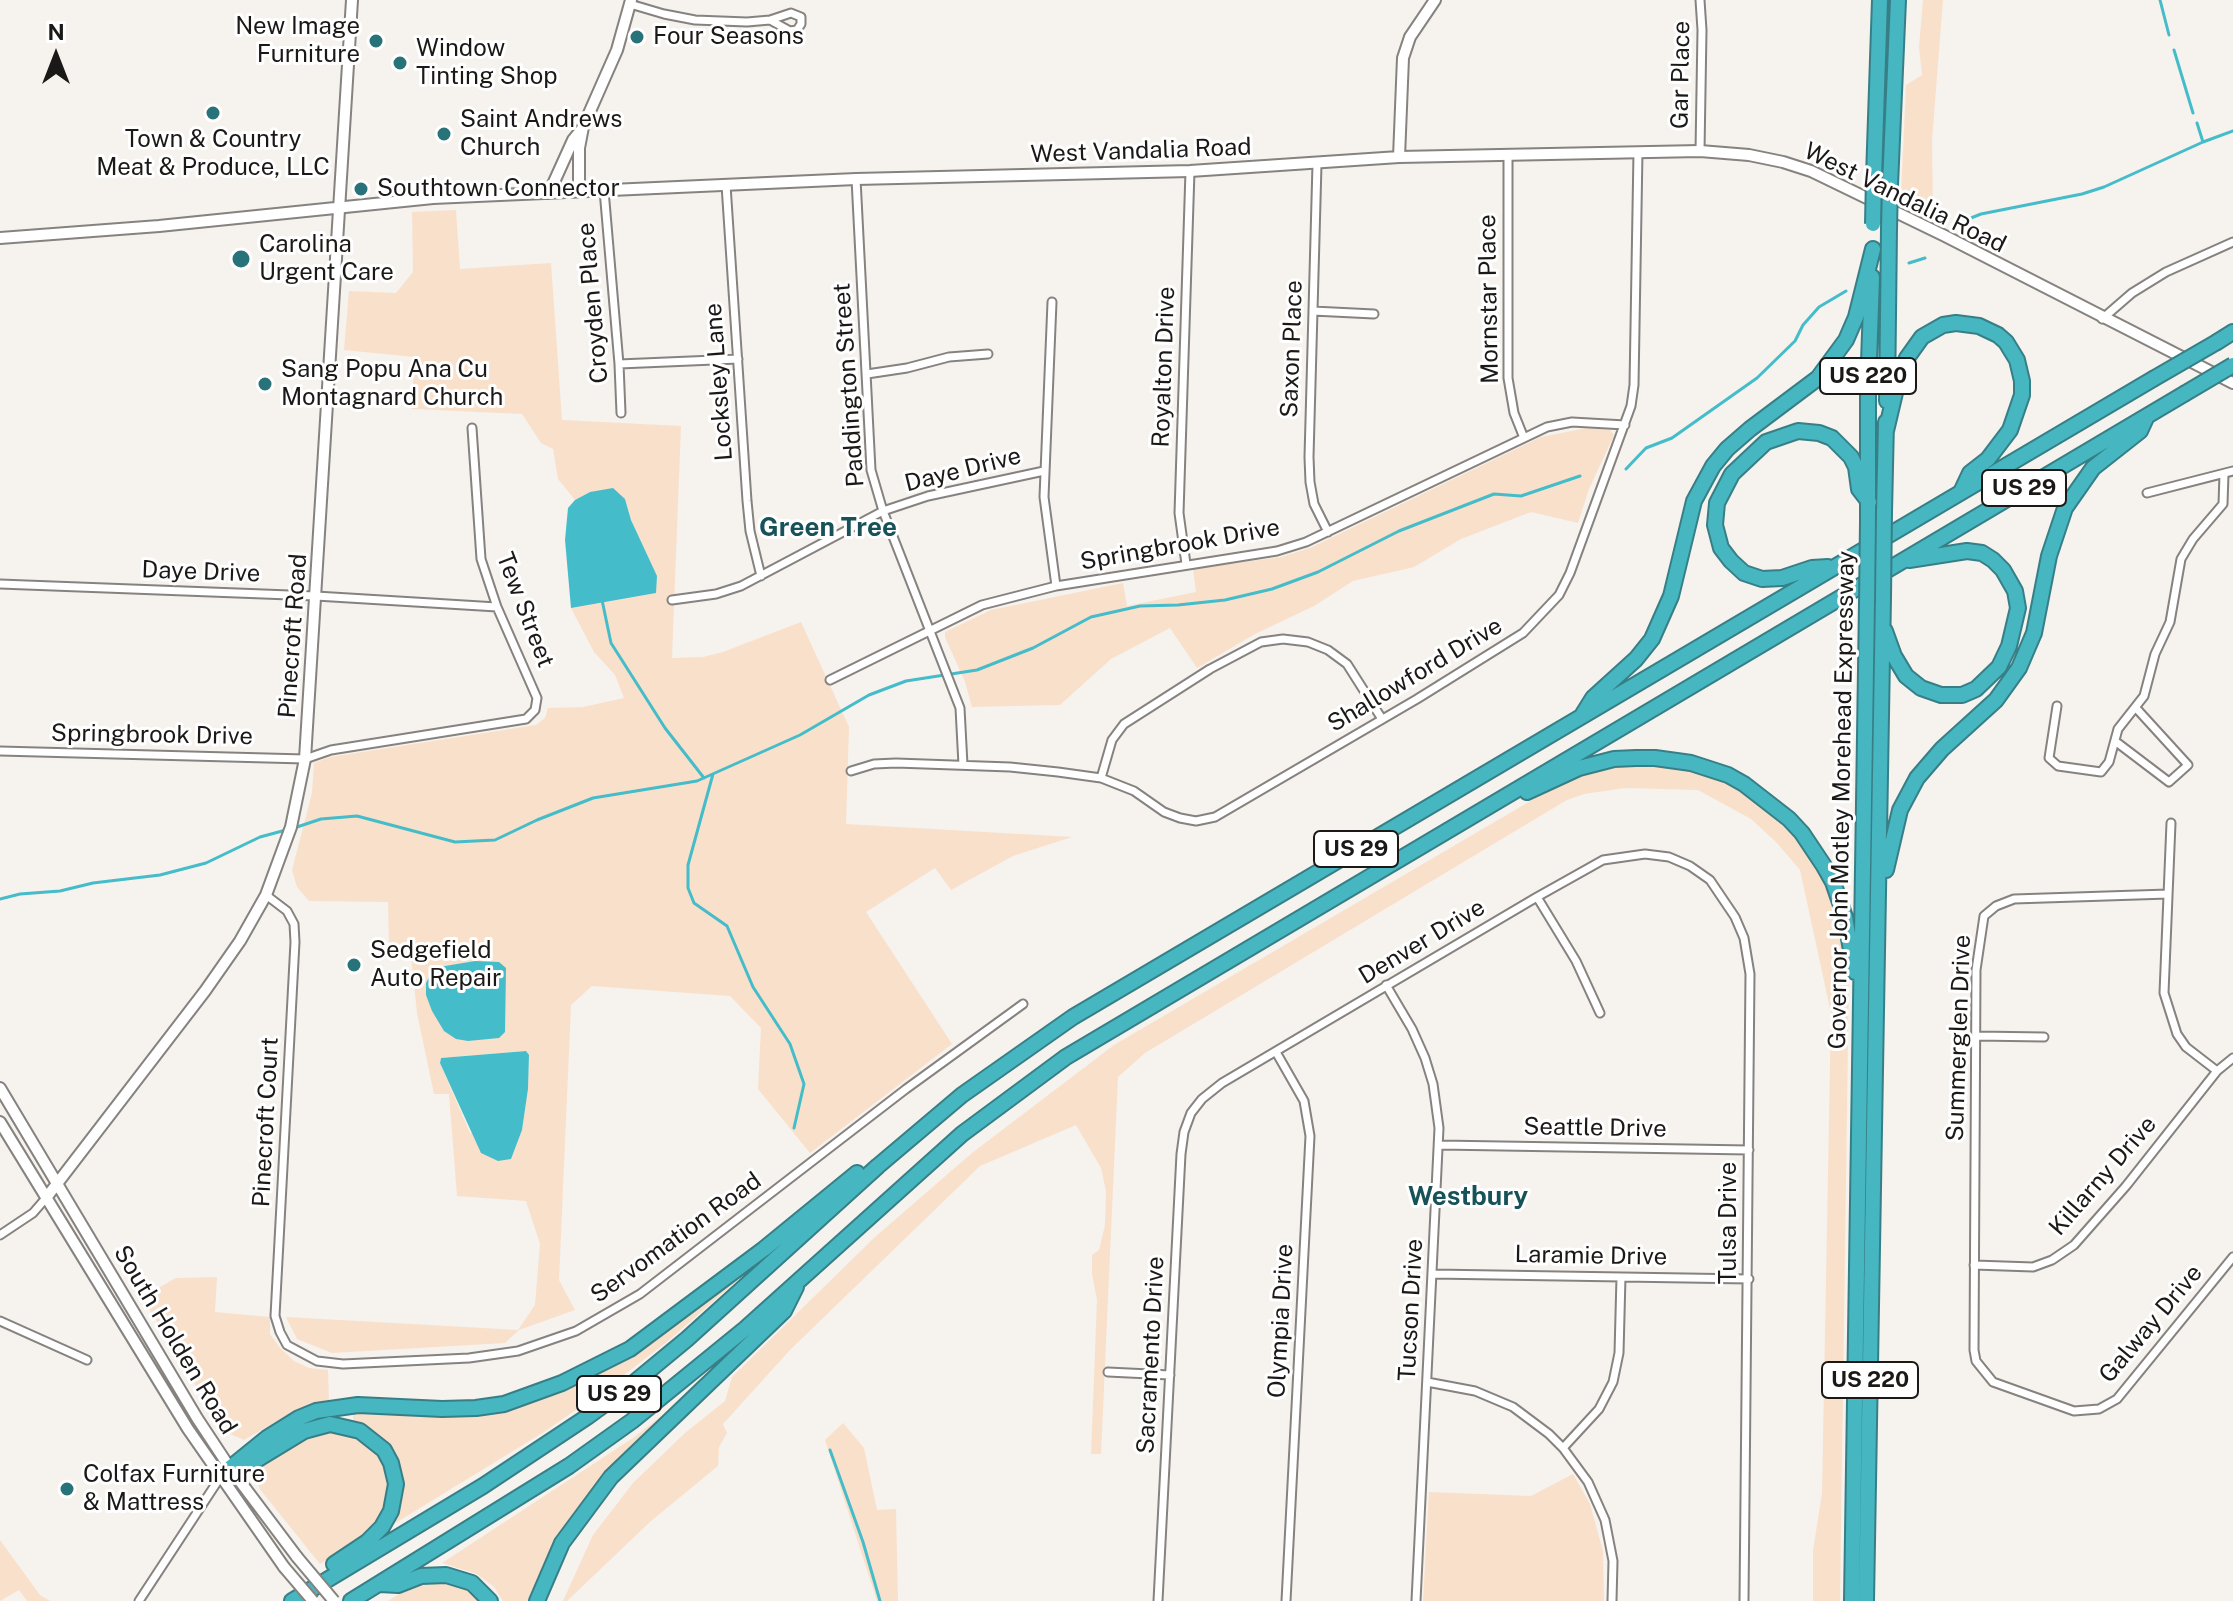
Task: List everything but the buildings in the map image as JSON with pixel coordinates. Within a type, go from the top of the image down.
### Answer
[{"type":"highway","name":"Governor John Motley Morehead Expressway","points":[[1852,1601],[1869,502],[1868,390],[1880,0]]},
{"type":"highway","name":"Governor John Motley Morehead Expressway","points":[[1866,1601],[1889,229],[1898,0]]},
{"type":"highway","points":[[1583,715],[1593,698],[1636,659],[1652,639],[1671,596],[1694,501],[1713,466],[1750,429],[1818,378],[1846,340],[1856,317],[1873,249]]},
{"type":"highway","points":[[1886,431],[1899,376],[1922,337],[1943,325],[1956,323],[1979,326],[1998,335],[2017,360],[2022,381],[2017,418],[1988,459],[1970,473],[1962,490]]},
{"type":"highway","name":"US 29","points":[[303,1598],[483,1486],[635,1382],[724,1307],[898,1148],[1004,1064],[1073,1017],[2233,332]]},
{"type":"highway","name":"US 29","points":[[351,1601],[569,1466],[632,1421],[745,1329],[962,1134],[1066,1057],[2233,365]]},
{"type":"highway","points":[[1877,965],[1888,855],[1908,793],[1926,765],[2009,684],[2024,659],[2034,633],[2049,556],[2065,508],[2093,468],[2140,431],[2147,415]]},
{"type":"highway","points":[[1832,567],[1812,568],[1782,578],[1762,579],[1744,573],[1721,548],[1715,525],[1717,503],[1727,482],[1766,442],[1798,431],[1819,433],[1832,438],[1851,457],[1856,467],[1859,489],[1869,502]]},
{"type":"highway","points":[[1882,625],[1906,676],[1921,688],[1941,695],[1962,695],[1988,681],[1999,667],[2016,625],[2018,608],[2015,591],[2003,570],[1982,553],[1951,552],[1901,561]]},
{"type":"highway","points":[[1444,831],[1487,816],[1560,775],[1598,763],[1655,758],[1709,768],[1728,775],[1761,795],[1789,819],[1815,849],[1839,899],[1861,989]]},
{"type":"highway","points":[[224,1472],[267,1438],[316,1411],[358,1405],[476,1408],[518,1399],[562,1383],[630,1349],[764,1249],[871,1162],[898,1148]]},
{"type":"highway","points":[[537,1601],[562,1543],[611,1477],[784,1311],[802,1277]]},
{"type":"highway","points":[[224,1472],[258,1459],[304,1431],[330,1424],[360,1431],[384,1450],[396,1484],[391,1511],[382,1527],[367,1542],[319,1575],[303,1598]]},
{"type":"highway","points":[[380,1584],[398,1585],[421,1576],[446,1575],[472,1583],[490,1601]]},
{"type":"main road","name":"Pinecroft Road","points":[[46,1198],[205,991],[266,895],[290,830],[305,759],[352,0]]},
{"type":"main road","points":[[1399,157],[1403,58],[1410,37],[1435,0]]},
{"type":"main road","points":[[579,191],[579,148],[583,127],[617,50],[631,2]]},
{"type":"main road","points":[[549,193],[573,140],[583,127]]},
{"type":"main road","name":"West Vandalia Road","points":[[0,238],[159,226],[433,198],[856,179],[1190,171],[1399,157],[1700,151],[1749,155],[1811,171],[2233,383]]},
{"type":"main road","name":"South Holden Road","points":[[0,1088],[224,1472],[334,1601]]},
{"type":"main road","name":"South Holden Road","points":[[0,1122],[303,1598]]},
{"type":"street","name":"Gar Place","points":[[1700,0],[1700,151]]},
{"type":"street","points":[[631,2],[664,14],[695,20],[770,20]]},
{"type":"street","name":"Shallowford Drive","points":[[851,771],[874,764],[963,765],[1010,767],[1101,778],[1134,791],[1164,812],[1196,821],[1215,817],[1523,633],[1559,595],[1570,573],[1625,425],[1634,385],[1638,152]]},
{"type":"street","name":"Mornstar Place","points":[[1508,157],[1508,378],[1514,413],[1524,438]]},
{"type":"street","name":"Saxon Place","points":[[1317,164],[1310,482],[1314,504],[1328,532]]},
{"type":"street","name":"Royalton Drive","points":[[1186,564],[1179,513],[1190,171]]},
{"type":"street","name":"Paddington Street","points":[[856,179],[871,470],[883,511],[960,708],[963,765]]},
{"type":"street","name":"Locksley Lane","points":[[726,185],[749,516],[761,576]]},
{"type":"street","name":"Croyden Place","points":[[604,190],[621,413]]},
{"type":"street","points":[[2102,319],[2132,293],[2166,272],[2233,242]]},
{"type":"street","points":[[1052,302],[1044,471],[1046,522],[1056,586]]},
{"type":"street","points":[[1313,311],[1374,314]]},
{"type":"street","points":[[867,374],[949,357],[988,354]]},
{"type":"street","points":[[619,364],[738,359]]},
{"type":"street","name":"Springbrook Drive","points":[[830,680],[982,605],[1056,586],[1277,551],[1328,532],[1547,427],[1572,422],[1625,425]]},
{"type":"street","name":"Tew Street","points":[[472,428],[481,559],[497,607],[530,678],[537,698],[535,710]]},
{"type":"street","name":"Daye Drive","points":[[672,600],[716,594],[761,576],[883,511],[928,496],[1044,471]]},
{"type":"street","points":[[2147,493],[2233,471]]},
{"type":"street","points":[[2057,706],[2049,758],[2058,766],[2101,772],[2109,762],[2118,729],[2144,696],[2155,654],[2170,622],[2181,559],[2193,539],[2223,504],[2224,474]]},
{"type":"street","name":"Daye Drive","points":[[0,584],[316,596],[497,607]]},
{"type":"street","points":[[1101,778],[1112,740],[1124,724],[1210,669],[1261,642],[1296,641],[1328,650],[1347,664],[1382,719]]},
{"type":"street","points":[[2115,741],[2169,782],[2188,765],[2136,708]]},
{"type":"street","name":"Springbrook Drive","points":[[0,751],[305,759],[331,750],[526,719],[535,710]]},
{"type":"street","points":[[2171,823],[2164,993],[2170,1018],[2186,1047],[2217,1071]]},
{"type":"street","name":"Denver Drive","points":[[1191,1113],[1202,1099],[1222,1083],[1603,860],[1645,854],[1669,857],[1690,866]]},
{"type":"street","name":"Tulsa Drive","points":[[1690,866],[1710,880],[1725,899],[1744,938],[1750,989],[1744,1601]]},
{"type":"street","name":"Summerglen Drive","points":[[1974,1350],[1979,941],[1984,916],[1996,906],[2014,899],[2168,894]]},
{"type":"street","name":"Pinecroft Court","points":[[266,895],[287,911],[294,924],[275,1316],[287,1345],[299,1353]]},
{"type":"street","points":[[1537,897],[1576,961],[1600,1013]]},
{"type":"street","name":"Tucson Drive","points":[[1386,985],[1425,1058],[1437,1103],[1440,1145],[1416,1601]]},
{"type":"street","name":"Servomation Road","points":[[299,1353],[317,1361],[343,1364],[469,1358],[518,1351],[576,1331],[640,1294],[906,1089],[1023,1004]]},
{"type":"street","points":[[1977,1036],[2044,1037]]},
{"type":"street","name":"Olympia Drive","points":[[1276,1052],[1304,1101],[1310,1136],[1286,1601]]},
{"type":"street","name":"Killarny Drive","points":[[1974,1265],[2033,1267],[2052,1260],[2074,1245],[2134,1176],[2217,1071],[2233,1058]]},
{"type":"street","name":"Sacramento Drive","points":[[1158,1601],[1181,1154],[1191,1113]]},
{"type":"street","name":"Seattle Drive","points":[[1440,1145],[1749,1150]]},
{"type":"street","points":[[0,1235],[33,1213],[46,1198]]},
{"type":"street","name":"Galway Drive","points":[[1974,1350],[1980,1368],[1993,1382],[2074,1411],[2099,1409],[2117,1399],[2232,1260]]},
{"type":"street","name":"Laramie Drive","points":[[1433,1274],[1749,1279]]},
{"type":"street","points":[[1563,1448],[1599,1409],[1613,1382],[1619,1353],[1621,1277]]},
{"type":"street","points":[[0,1321],[87,1360]]},
{"type":"street","points":[[1108,1372],[1170,1375]]},
{"type":"street","points":[[1427,1382],[1475,1391],[1513,1407],[1563,1448],[1588,1482],[1605,1520],[1613,1561],[1612,1601]]},
{"type":"street","points":[[139,1601],[224,1472]]},
{"type":"shaded area","points":[[1923,0],[1943,0],[1932,140],[1933,208],[1901,195],[1906,85],[1922,75],[1919,47]]},
{"type":"shaded area","points":[[456,210],[460,269],[551,263],[562,420],[681,426],[672,658],[703,657],[723,652],[801,622],[849,727],[846,824],[1072,837],[1013,856],[951,890],[935,868],[866,912],[952,1044],[810,1153],[758,1089],[761,1028],[730,996],[592,986],[571,1005],[559,1280],[575,1310],[519,1330],[505,1343],[332,1353],[297,1339],[286,1317],[518,1330],[535,1305],[540,1244],[526,1201],[457,1196],[449,1094],[434,1094],[417,1013],[410,946],[389,943],[388,902],[309,901],[297,887],[292,870],[312,793],[314,763],[330,757],[536,725],[545,718],[548,708],[583,707],[624,698],[615,675],[594,652],[571,608],[656,593],[656,575],[625,499],[590,492],[575,500],[558,479],[553,449],[541,443],[522,414],[412,409],[414,357],[344,350],[349,291],[396,293],[413,272],[412,212]],"holes":[[[526,1051],[529,1056],[522,1130],[470,1133],[440,1063],[441,1058]]]},
{"type":"shaded area","points":[[1587,428],[1610,430],[1614,435],[1589,489],[1578,523],[1531,512],[1461,539],[1414,567],[1353,581],[1314,606],[1255,634],[1197,668],[1170,628],[1111,659],[1060,705],[972,707],[945,632],[991,610],[1123,583],[1127,606],[1196,592],[1193,569],[1281,557],[1310,548],[1541,437]]},
{"type":"shaded area","points":[[1653,765],[1709,775],[1760,802],[1787,825],[1811,853],[1838,912],[1849,970],[1840,1601],[1813,1601],[1813,1551],[1822,1493],[1831,1013],[1800,870],[1751,819],[1698,790],[1625,788],[1584,794],[1567,800],[1145,1053],[1118,1077],[1101,1454],[1091,1454],[1097,1300],[1092,1255],[1099,1250],[1105,1225],[1106,1191],[1101,1168],[1076,1125],[980,1166],[790,1350],[723,1424],[727,1433],[719,1447],[718,1466],[651,1521],[567,1601],[563,1601],[593,1535],[633,1483],[685,1433],[725,1401],[732,1377],[875,1237],[972,1153],[1114,1045],[1556,786],[1590,772],[1619,766]]},
{"type":"shaded area","points":[[738,1276],[740,1278],[668,1341],[603,1391],[544,1432],[389,1527],[402,1495],[396,1457],[384,1440],[353,1421],[353,1414],[439,1415],[493,1410],[621,1360],[663,1334]]},
{"type":"shaded area","points":[[217,1277],[215,1312],[270,1317],[270,1334],[294,1361],[309,1368],[328,1370],[329,1401],[292,1412],[244,1440],[223,1431],[142,1297],[176,1278]]},
{"type":"shaded area","points":[[686,1397],[599,1482],[533,1601],[503,1601],[494,1587],[477,1574],[442,1563],[633,1438]]},
{"type":"shaded area","points":[[843,1423],[864,1448],[877,1510],[896,1509],[898,1601],[877,1601],[825,1440]]},
{"type":"shaded area","points":[[330,1430],[355,1433],[382,1456],[391,1490],[388,1506],[371,1534],[320,1564],[259,1488],[258,1481],[259,1472],[266,1462],[312,1434]]},
{"type":"shaded area","points":[[1573,1474],[1590,1504],[1603,1551],[1604,1601],[1423,1601],[1429,1492],[1531,1496]]},
{"type":"shaded area","points":[[0,1540],[40,1595],[50,1601],[27,1601],[19,1590],[0,1601]]},
{"type":"shaded area","points":[[433,1580],[457,1582],[484,1601],[388,1601],[415,1584]]},
{"type":"water","points":[[613,488],[625,499],[631,520],[657,576],[656,593],[571,608],[565,540],[568,508],[590,492]]},
{"type":"water","points":[[475,961],[499,962],[506,968],[505,1032],[499,1038],[456,1039],[444,1031],[426,995],[426,983],[432,971]]},
{"type":"water","points":[[526,1051],[529,1055],[528,1089],[522,1130],[511,1159],[498,1161],[481,1153],[440,1063],[441,1058]]},
{"type":"waterway","points":[[2160,0],[2169,35]]},
{"type":"waterway","points":[[2174,50],[2193,113]]},
{"type":"waterway","points":[[2197,123],[2203,142]]},
{"type":"waterway","points":[[1961,222],[1981,214],[2104,187],[2233,131]]},
{"type":"waterway","points":[[1909,263],[1925,258]]},
{"type":"waterway","points":[[1626,469],[1646,448],[1672,438],[1757,378],[1795,341],[1803,325],[1819,307],[1846,291]]},
{"type":"waterway","points":[[294,828],[321,819],[357,816],[455,842],[495,840],[593,798],[697,781],[800,735],[869,695],[906,681],[977,670],[1033,648],[1091,617],[1140,606],[1225,600],[1272,589],[1318,572],[1399,531],[1494,494],[1521,496],[1580,476]]},
{"type":"waterway","points":[[602,600],[611,643],[665,728],[704,778]]},
{"type":"waterway","points":[[713,774],[688,865],[688,888],[694,903],[727,926],[753,987],[790,1044],[804,1084],[794,1128]]},
{"type":"waterway","points":[[0,899],[160,875],[206,863],[260,837],[286,830]]},
{"type":"waterway","points":[[830,1450],[863,1542],[880,1601]]},
{"type":"place","name":"Four Seasons","points":[[637,37]]},
{"type":"place","name":"New Image Furniture","points":[[376,41]]},
{"type":"place","name":"Window Tinting Shop","points":[[400,63]]},
{"type":"place","name":"Town & Country Meat & Produce, LLC","points":[[213,113]]},
{"type":"place","name":"Saint Andrews Church","points":[[444,134]]},
{"type":"place","name":"Southtown Connector","points":[[361,189]]},
{"type":"place","name":"Carolina Urgent Care","points":[[241,259]]},
{"type":"place","name":"Sang Popu Ana Cu Montagnard Church","points":[[265,384]]},
{"type":"place","name":"Sedgefield Auto Repair","points":[[354,965]]},
{"type":"place","name":"Colfax Furniture & Mattress","points":[[67,1489]]},
{"type":"district","name":"Green Tree","points":[[828,528]]},
{"type":"district","name":"Westbury","points":[[1468,1197]]}]
